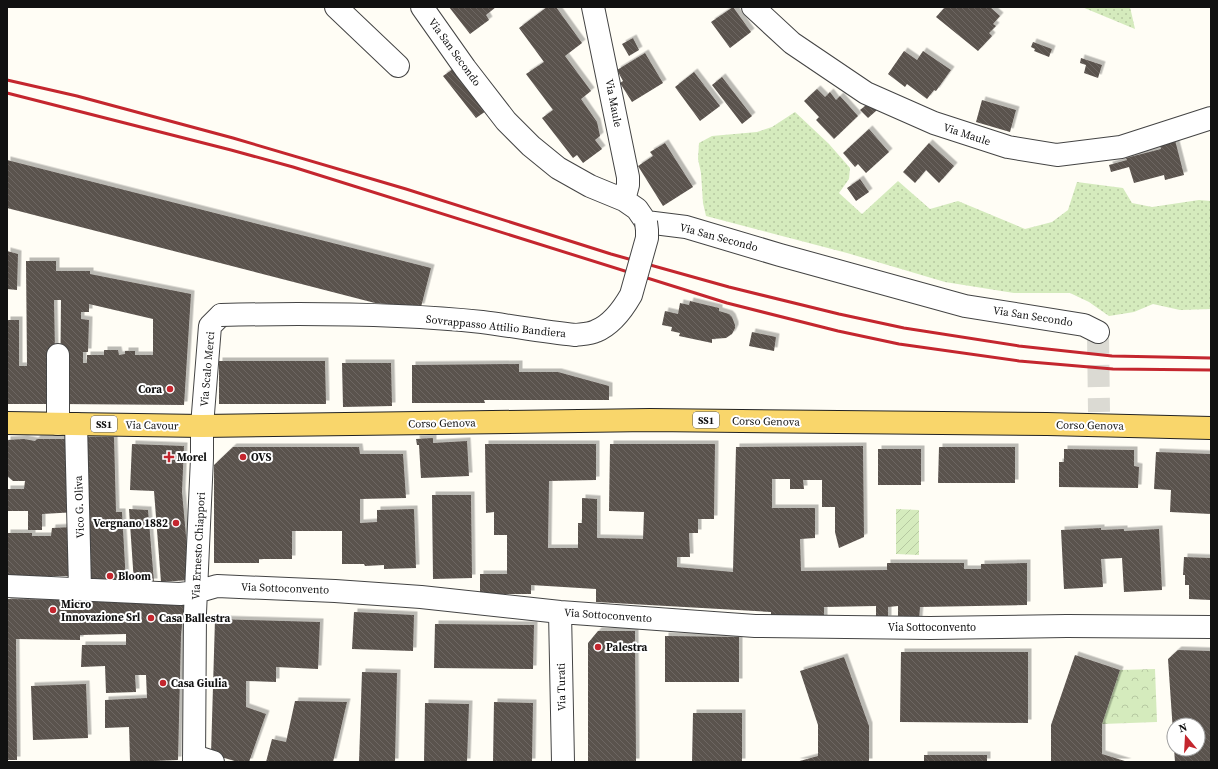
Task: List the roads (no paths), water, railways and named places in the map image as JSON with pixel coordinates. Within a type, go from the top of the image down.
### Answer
[{"type":"main road","name":"Corso Genova","points":[[202,426],[650,420],[1099,419],[1211,428]]},
{"type":"main road","name":"Via Cavour","points":[[7,423],[202,426]]},
{"type":"street","points":[[336,7],[398,66]]},
{"type":"street","name":"Via San Secondo","points":[[422,7],[465,68],[506,121],[531,146],[558,168],[590,186],[624,200],[637,209],[646,222],[686,226],[787,257],[965,306],[1084,325],[1098,332]]},
{"type":"street","name":"Via Maule","points":[[593,7],[628,177],[628,186],[624,200]]},
{"type":"street","name":"Via Maule","points":[[753,7],[792,43],[866,93],[934,123],[1008,147],[1057,155],[1122,147],[1211,118]]},
{"type":"street","name":"Sovrappasso Attilio Bandiera","points":[[221,315],[293,313],[417,317],[481,322],[560,334],[585,334],[597,331],[611,321],[626,304],[631,295],[647,238],[646,222]]},
{"type":"street","name":"Via Scalo Merci","points":[[202,426],[210,326],[221,315]]},
{"type":"street","name":"Vico G. Oliva","points":[[58,355],[80,524],[80,589]]},
{"type":"street","name":"Via Ernesto Chiappori","points":[[200,760],[196,592],[202,426]]},
{"type":"street","name":"Via Sottoconvento","points":[[7,586],[180,594],[196,592],[217,586],[334,590],[421,597],[560,612],[755,626],[930,628],[1062,626],[1211,627]]},
{"type":"street","name":"Via Turati","points":[[560,612],[563,762]]},
{"type":"tunnel","points":[[1098,332],[1099,412]]},
{"type":"railway","points":[[7,80],[77,96],[233,138],[406,189],[611,254],[729,287],[839,314],[904,328],[1019,346],[1112,356],[1211,358]]},
{"type":"railway","points":[[7,93],[293,167],[727,303],[838,331],[899,344],[1019,361],[1113,369],[1211,370]]},
{"type":"place","name":"Cora","points":[[170,389]]},
{"type":"place","name":"Morel","points":[[169,457]]},
{"type":"place","name":"OVS","points":[[243,457]]},
{"type":"place","name":"Vergnano 1882","points":[[176,523]]},
{"type":"place","name":"Bloom","points":[[110,576]]},
{"type":"place","name":"Micro Innovazione Srl","points":[[53,610]]},
{"type":"place","name":"Casa Ballestra","points":[[151,618]]},
{"type":"place","name":"Palestra","points":[[598,647]]},
{"type":"place","name":"Casa Giulia","points":[[163,683]]}]
